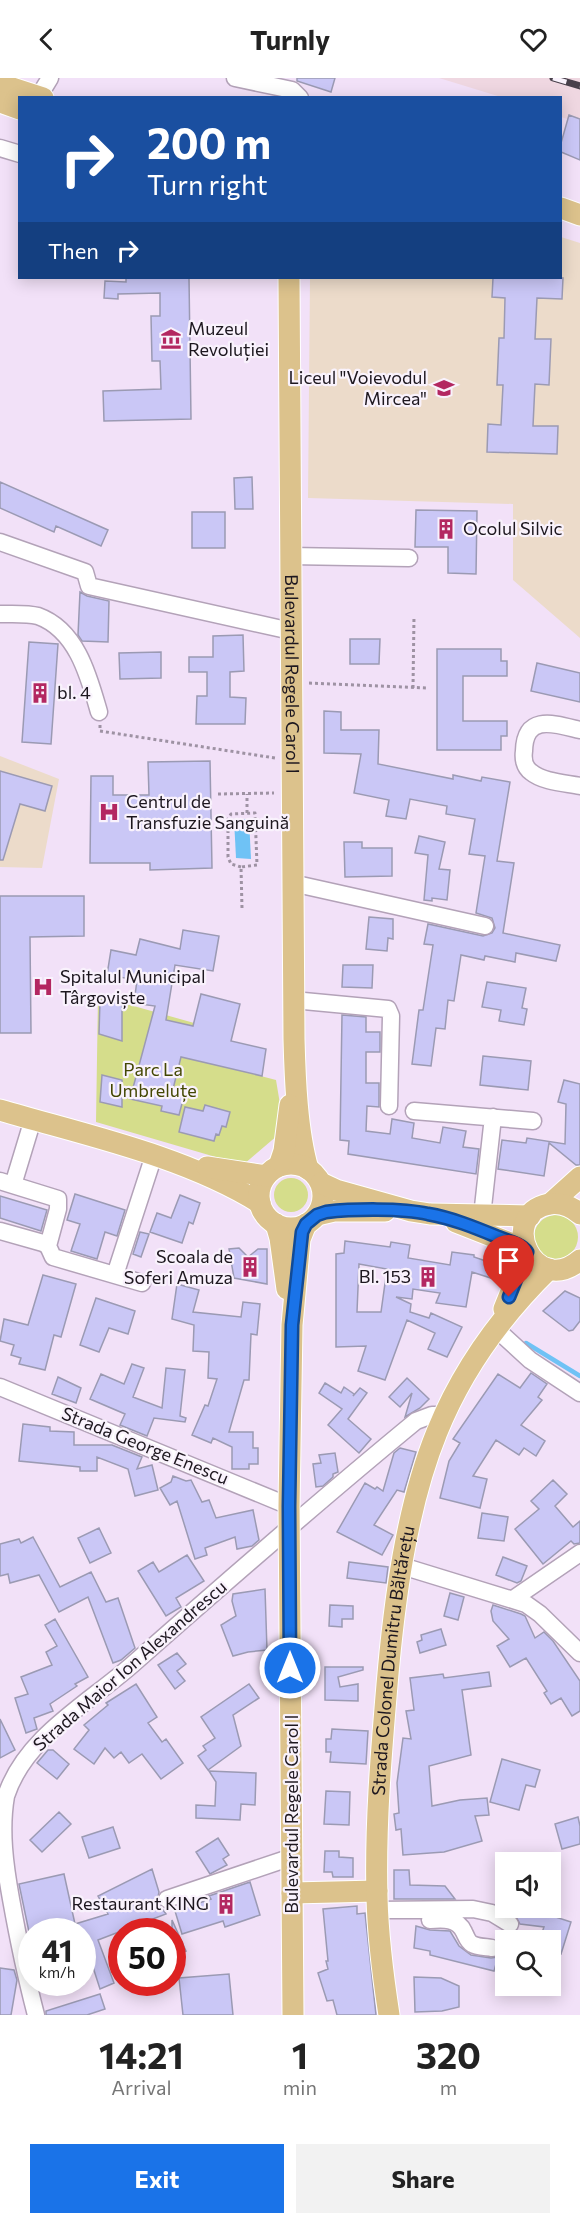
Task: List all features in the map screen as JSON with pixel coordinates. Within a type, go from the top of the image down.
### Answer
[{"type":"main road","points":[[0,84],[38,96]]},
{"type":"main road","points":[[0,102],[18,108]]},
{"type":"main road","points":[[562,208],[580,215]]},
{"type":"main road","name":"Bulevardul Regele Carol I","points":[[289,279],[294,1072],[304,1152],[314,1176]]},
{"type":"main road","name":"Bulevardul Regele Carol I","points":[[273,1171],[284,1151],[294,1072]]},
{"type":"main road","points":[[0,1110],[158,1156],[242,1174],[273,1171],[294,1164],[336,1190],[481,1230],[526,1250],[535,1262],[549,1269],[562,1269],[579,1263]]},
{"type":"main road","points":[[158,1156],[237,1189],[260,1203]]},
{"type":"main road","points":[[273,1171],[260,1188],[260,1203],[266,1215],[276,1224],[289,1228],[334,1211],[531,1216],[539,1208],[550,1204],[580,1177]]},
{"type":"main road","points":[[311,1219],[323,1198],[314,1176]]},
{"type":"main road","points":[[550,1204],[567,1206],[580,1214]]},
{"type":"main road","name":"Strada Colonel Dumitru Băltărețu","points":[[389,2015],[378,1907],[377,1841],[384,1716],[393,1624],[402,1566],[420,1483],[436,1432],[495,1327],[526,1250],[523,1231],[531,1216]]},
{"type":"main road","name":"Bulevardul Regele Carol I","points":[[293,2015],[289,1516],[292,1325],[300,1239],[311,1219]]},
{"type":"main road","name":"Bulevardul Regele Carol I","points":[[276,1224],[292,1325]]},
{"type":"main road","name":"Strada Colonel Dumitru Băltărețu","points":[[495,1327],[549,1269]]},
{"type":"main road","points":[[292,1893],[378,1907]]},
{"type":"street","points":[[41,96],[50,78]]},
{"type":"street","points":[[235,78],[260,90],[292,90],[298,96]]},
{"type":"street","points":[[0,148],[18,153]]},
{"type":"street","points":[[0,542],[86,572],[89,586],[291,631]]},
{"type":"street","points":[[290,556],[409,558]]},
{"type":"street","points":[[0,614],[37,616],[55,626],[79,655],[88,672],[99,712]]},
{"type":"street","points":[[580,730],[555,724],[534,726],[528,732],[523,755],[525,766],[531,772],[541,777],[580,786]]},
{"type":"street","points":[[292,883],[485,926]]},
{"type":"street","points":[[293,1000],[388,1009],[391,1016],[389,1106]]},
{"type":"street","points":[[414,1111],[533,1121]]},
{"type":"street","points":[[482,1216],[493,1117]]},
{"type":"street","points":[[33,1119],[7,1183],[58,1199],[58,1209],[48,1246]]},
{"type":"street","points":[[115,1275],[158,1156]]},
{"type":"street","points":[[0,1231],[43,1242],[48,1246],[53,1257],[142,1283]]},
{"type":"street","points":[[495,1327],[530,1360],[580,1393]]},
{"type":"street","name":"Strada George Enescu","points":[[0,1388],[289,1516]]},
{"type":"street","name":"Strada Maior Ion Alexandrescu","points":[[36,2015],[19,1942],[2,1850],[1,1822],[5,1798],[13,1778],[27,1756],[62,1722],[125,1671],[289,1516],[416,1421],[432,1415],[444,1415]]},
{"type":"street","points":[[513,1599],[580,1553]]},
{"type":"street","points":[[402,1566],[513,1599],[537,1611],[580,1653]]},
{"type":"street","points":[[167,1899],[292,1857]]},
{"type":"street","points":[[378,1907],[473,1909],[492,1913],[510,1924]]},
{"type":"street","points":[[378,1907],[447,1919],[462,1927],[466,1938],[472,1944],[492,1948]]},
{"type":"path","points":[[413,688],[414,615]]},
{"type":"path","points":[[291,683],[428,688]]},
{"type":"path","points":[[99,712],[100,731],[291,760]]},
{"type":"path","points":[[218,794],[291,794]]},
{"type":"path","points":[[247,794],[247,814]]},
{"type":"path","points":[[255,813],[257,865],[241,867],[231,864],[228,857],[228,819],[231,814],[255,813]]},
{"type":"path","points":[[241,867],[242,908]]},
{"type":"shaded area","points":[[439,78],[580,78],[580,123],[562,117],[562,96],[498,96]]},
{"type":"shaded area","name":"Liceul \"Voievodul Mircea\"","points":[[562,237],[580,243],[580,638],[513,580],[513,504],[308,498],[310,279],[562,279]]},
{"type":"shaded area","points":[[0,756],[59,779],[42,868],[0,867]]},
{"type":"green space","name":"Parc La Umbreluțe","points":[[98,996],[212,1028],[208,1062],[276,1080],[280,1104],[278,1135],[243,1165],[96,1122]]},
{"type":"green space","points":[[291,1178],[303,1183],[308,1195],[303,1207],[291,1212],[279,1207],[274,1195],[279,1183]]},
{"type":"green space","points":[[556,1215],[571,1222],[578,1237],[571,1252],[556,1259],[541,1252],[534,1237],[541,1222]]},
{"type":"water","points":[[234,819],[249,819],[251,859],[236,858]]},
{"type":"building","points":[[297,78],[335,78],[331,92],[297,81]]},
{"type":"building","points":[[569,115],[580,119],[580,160],[562,152],[562,140]]},
{"type":"building","points":[[563,278],[562,299],[537,298],[535,339],[551,339],[549,385],[535,384],[533,426],[558,426],[557,454],[487,452],[488,424],[501,425],[503,385],[497,385],[499,338],[504,338],[505,298],[492,297],[493,279]]},
{"type":"building","name":"Muzeul Revoluției","points":[[126,279],[189,279],[191,419],[104,421],[103,391],[161,389],[160,361],[152,361],[151,316],[160,316],[160,293],[118,294],[118,299],[104,298],[105,281],[126,282]]},
{"type":"building","points":[[252,477],[253,509],[235,509],[234,478]]},
{"type":"building","points":[[0,482],[108,530],[101,546],[56,526],[54,532],[0,508]]},
{"type":"building","name":"Ocolul Silvic","points":[[416,510],[477,511],[476,574],[448,573],[448,547],[415,547]]},
{"type":"building","points":[[192,512],[225,512],[225,548],[192,548]]},
{"type":"building","points":[[80,592],[109,601],[108,642],[82,641],[78,635]]},
{"type":"building","points":[[243,635],[244,671],[230,672],[230,697],[246,698],[245,724],[196,724],[197,696],[207,696],[207,672],[189,672],[189,657],[213,657],[213,636]]},
{"type":"building","points":[[350,639],[380,639],[379,664],[350,664]]},
{"type":"building","name":"bl. 4","points":[[29,642],[58,644],[51,744],[22,742]]},
{"type":"building","points":[[437,649],[501,649],[501,661],[507,661],[507,676],[463,676],[463,721],[507,721],[507,736],[501,736],[501,750],[437,750]]},
{"type":"building","points":[[161,652],[161,678],[120,679],[119,653]]},
{"type":"building","points":[[537,663],[580,673],[580,702],[531,691]]},
{"type":"building","points":[[324,711],[341,712],[341,730],[379,730],[378,764],[453,779],[453,775],[481,781],[482,777],[510,782],[497,861],[514,863],[503,933],[560,945],[556,961],[516,953],[515,962],[485,956],[484,960],[461,955],[454,1001],[448,1000],[445,1029],[436,1028],[431,1066],[412,1064],[419,1010],[423,1010],[433,945],[424,944],[428,924],[483,936],[492,933],[495,928],[492,918],[476,913],[485,856],[469,854],[475,819],[446,814],[447,806],[410,799],[406,819],[386,816],[389,800],[354,793],[361,754],[324,753]]},
{"type":"building","points":[[210,761],[212,868],[150,870],[150,863],[90,863],[91,776],[113,776],[113,795],[149,795],[148,762]]},
{"type":"building","points":[[0,771],[52,786],[45,811],[20,804],[3,860],[0,860]]},
{"type":"building","points":[[419,836],[445,842],[439,869],[450,870],[447,900],[432,898],[432,901],[424,900],[428,855],[415,853]]},
{"type":"building","points":[[344,842],[362,842],[362,848],[392,848],[392,876],[345,877]]},
{"type":"building","points":[[0,896],[84,896],[84,936],[30,937],[31,1033],[0,1033]]},
{"type":"building","points":[[369,917],[393,919],[393,939],[388,938],[387,951],[366,949]]},
{"type":"building","points":[[183,930],[219,936],[213,971],[175,965],[166,1020],[193,1026],[201,994],[240,1004],[231,1041],[266,1049],[262,1076],[181,1057],[172,1093],[184,1096],[179,1115],[161,1111],[162,1106],[130,1099],[155,1006],[134,1003],[137,980],[107,975],[111,950],[136,955],[140,939],[180,949]]},
{"type":"building","points":[[343,965],[373,965],[372,988],[342,987]]},
{"type":"building","points":[[487,982],[526,988],[522,1008],[527,1009],[524,1025],[499,1021],[501,1010],[482,1007]]},
{"type":"building","points":[[100,1000],[122,1004],[122,1041],[99,1034]]},
{"type":"building","points":[[342,1015],[366,1017],[366,1032],[380,1032],[380,1052],[366,1052],[366,1083],[379,1083],[379,1107],[367,1106],[366,1131],[390,1134],[392,1119],[414,1123],[412,1138],[440,1143],[443,1127],[466,1131],[463,1147],[479,1149],[476,1174],[348,1154],[349,1141],[340,1140]]},
{"type":"building","points":[[483,1056],[531,1061],[528,1090],[480,1085]]},
{"type":"building","points":[[102,1075],[122,1080],[122,1107],[100,1102]]},
{"type":"building","points":[[564,1080],[580,1084],[580,1165],[576,1165],[549,1143],[544,1176],[498,1169],[502,1140],[526,1143],[527,1138],[565,1144],[566,1104],[558,1102]]},
{"type":"building","points":[[205,1105],[230,1112],[226,1127],[222,1126],[214,1141],[179,1132],[185,1107],[203,1111]]},
{"type":"building","points":[[75,1194],[125,1210],[117,1236],[105,1232],[97,1259],[71,1251],[80,1224],[67,1220]]},
{"type":"building","points":[[180,1195],[200,1203],[193,1224],[189,1222],[182,1243],[150,1232],[157,1213],[171,1218]]},
{"type":"building","points":[[0,1196],[47,1210],[41,1231],[0,1218]]},
{"type":"building","points":[[140,1232],[149,1234],[141,1257],[133,1254]]},
{"type":"building","points":[[345,1241],[390,1247],[391,1242],[410,1245],[408,1258],[450,1265],[452,1252],[474,1255],[474,1257],[506,1268],[500,1281],[472,1272],[466,1307],[436,1303],[440,1293],[413,1289],[412,1299],[396,1297],[411,1304],[410,1312],[429,1318],[431,1313],[462,1327],[447,1357],[428,1349],[435,1333],[407,1320],[385,1380],[358,1371],[366,1346],[336,1347],[336,1254],[344,1253]],"holes":[[[359,1264],[387,1269],[381,1312],[357,1312]]]},
{"type":"building","name":"Scoala de Soferi Amuza","points":[[239,1248],[248,1257],[258,1249],[267,1249],[267,1284],[234,1278],[229,1249]]},
{"type":"building","points":[[43,1275],[76,1284],[61,1337],[54,1335],[45,1370],[19,1364],[21,1358],[11,1355],[14,1345],[0,1341],[4,1319],[28,1325]]},
{"type":"building","points":[[177,1284],[199,1290],[193,1312],[241,1317],[243,1302],[260,1304],[257,1335],[251,1334],[249,1380],[244,1380],[229,1432],[253,1432],[253,1448],[258,1448],[258,1464],[249,1464],[249,1469],[232,1469],[232,1447],[213,1438],[211,1443],[192,1435],[205,1405],[208,1406],[217,1379],[208,1378],[209,1352],[193,1351],[194,1325],[172,1319]]},
{"type":"building","points":[[565,1291],[580,1298],[580,1321],[573,1330],[569,1331],[543,1311]]},
{"type":"building","points":[[96,1298],[135,1311],[128,1334],[109,1328],[99,1352],[80,1345]]},
{"type":"building","points":[[132,1364],[144,1368],[133,1397],[162,1408],[166,1368],[185,1370],[180,1416],[186,1418],[185,1422],[154,1418],[147,1436],[120,1425],[125,1414],[90,1399],[101,1374],[124,1384]]},
{"type":"building","points":[[531,1373],[547,1384],[538,1397],[542,1400],[521,1425],[545,1441],[536,1456],[524,1448],[519,1455],[496,1440],[473,1476],[487,1479],[480,1508],[440,1498],[449,1461],[460,1443],[453,1439],[498,1374],[520,1388]]},
{"type":"building","points":[[58,1377],[81,1388],[76,1403],[52,1394]]},
{"type":"building","points":[[407,1378],[429,1399],[405,1417],[412,1393],[400,1407],[389,1397]]},
{"type":"building","points":[[325,1383],[341,1393],[344,1387],[354,1394],[353,1396],[360,1388],[367,1393],[348,1419],[371,1439],[359,1453],[328,1425],[342,1409],[319,1393]]},
{"type":"building","points":[[23,1424],[50,1427],[50,1431],[74,1432],[74,1445],[112,1445],[142,1457],[137,1469],[152,1465],[158,1490],[135,1496],[128,1469],[97,1457],[97,1471],[80,1471],[80,1467],[19,1461]]},
{"type":"building","points":[[400,1448],[416,1452],[404,1492],[397,1490],[374,1525],[393,1535],[382,1555],[337,1532],[365,1483],[383,1491],[394,1453]]},
{"type":"building","points":[[335,1453],[338,1472],[333,1474],[333,1477],[323,1486],[316,1487],[313,1464],[321,1463],[319,1455]]},
{"type":"building","points":[[173,1476],[186,1481],[191,1480],[202,1502],[209,1500],[216,1518],[253,1510],[259,1540],[252,1546],[237,1549],[235,1537],[205,1548],[207,1555],[195,1559],[177,1501],[170,1505],[160,1488],[171,1482]]},
{"type":"building","points":[[553,1480],[567,1494],[555,1506],[573,1527],[580,1521],[580,1543],[574,1544],[571,1541],[543,1564],[515,1529],[539,1509],[531,1501]]},
{"type":"building","points":[[482,1513],[508,1517],[504,1541],[478,1538]]},
{"type":"building","points":[[99,1528],[111,1553],[90,1563],[78,1538]]},
{"type":"building","points":[[33,1537],[60,1587],[91,1572],[106,1602],[118,1598],[135,1648],[121,1660],[113,1663],[88,1597],[59,1612],[39,1575],[10,1583],[8,1574],[0,1576],[0,1544],[19,1539],[21,1543]]},
{"type":"building","points":[[187,1555],[204,1581],[176,1598],[181,1607],[166,1616],[138,1571],[153,1562],[159,1572]]},
{"type":"building","points":[[503,1557],[527,1566],[521,1581],[517,1583],[496,1575]]},
{"type":"building","points":[[349,1562],[388,1567],[386,1583],[347,1578]]},
{"type":"building","points":[[265,1589],[267,1650],[233,1656],[221,1625],[236,1616],[232,1601],[233,1594]]},
{"type":"building","points":[[450,1593],[464,1597],[458,1620],[444,1616]]},
{"type":"building","points":[[330,1605],[353,1606],[353,1619],[342,1619],[342,1627],[329,1626]]},
{"type":"building","points":[[493,1605],[525,1616],[535,1638],[544,1632],[553,1641],[580,1681],[580,1711],[572,1716],[561,1698],[551,1704],[544,1693],[547,1691],[526,1658],[510,1667],[497,1646],[509,1639],[493,1621],[491,1611]]},
{"type":"building","points":[[55,1619],[88,1677],[75,1684],[77,1686],[50,1704],[53,1711],[34,1718],[37,1729],[26,1733],[15,1698],[28,1694],[21,1677],[52,1665],[46,1652],[57,1646],[45,1625]]},
{"type":"building","points":[[441,1629],[446,1645],[420,1653],[417,1642],[422,1640],[421,1635]]},
{"type":"building","points":[[177,1653],[186,1664],[177,1671],[185,1681],[175,1689],[158,1665]]},
{"type":"building","points":[[325,1667],[363,1667],[363,1670],[338,1677],[340,1687],[358,1684],[358,1701],[325,1700]]},
{"type":"building","points":[[489,1672],[491,1686],[462,1690],[471,1755],[429,1766],[432,1806],[460,1800],[487,1798],[489,1815],[475,1816],[482,1841],[444,1852],[403,1855],[401,1829],[396,1830],[394,1814],[399,1813],[397,1783],[403,1738],[411,1739],[406,1711],[414,1710],[410,1678],[443,1674],[444,1678]]},
{"type":"building","points":[[136,1684],[157,1717],[148,1723],[162,1742],[166,1739],[183,1763],[161,1779],[142,1754],[129,1763],[121,1752],[114,1758],[105,1748],[94,1764],[74,1749],[89,1730],[84,1725],[108,1705],[106,1703]]},
{"type":"building","points":[[249,1684],[259,1698],[233,1715],[241,1746],[208,1770],[198,1756],[206,1750],[203,1746],[215,1738],[201,1717]]},
{"type":"building","points":[[0,1719],[15,1750],[0,1758]]},
{"type":"building","points":[[332,1729],[368,1731],[366,1764],[330,1762],[331,1752],[326,1752],[326,1739],[331,1739]]},
{"type":"building","points":[[48,1750],[53,1750],[69,1764],[57,1779],[37,1763]]},
{"type":"building","points":[[502,1759],[540,1770],[535,1787],[526,1785],[519,1810],[490,1802]]},
{"type":"building","points":[[209,1771],[256,1773],[255,1805],[241,1804],[240,1820],[196,1818],[196,1805],[215,1806],[216,1782]]},
{"type":"building","points":[[326,1791],[350,1792],[349,1825],[324,1824]]},
{"type":"building","points":[[59,1812],[71,1824],[42,1852],[30,1840]]},
{"type":"building","points":[[578,1817],[580,1844],[562,1849],[555,1824]]},
{"type":"building","points":[[113,1827],[120,1848],[89,1858],[82,1837]]},
{"type":"building","points":[[218,1838],[229,1855],[223,1859],[227,1865],[210,1874],[196,1852]]},
{"type":"building","points":[[325,1851],[339,1851],[339,1857],[353,1858],[353,1877],[333,1877],[332,1872],[324,1872]]},
{"type":"building","points":[[152,1869],[159,1892],[157,1902],[166,1914],[156,1918],[108,1918],[108,1936],[98,1940],[108,1967],[108,1986],[100,1989],[96,1977],[95,1918],[108,1914],[98,1896]]},
{"type":"building","points":[[394,1870],[409,1870],[410,1885],[445,1886],[455,1899],[394,1899]]},
{"type":"building","points":[[64,1874],[74,1918],[26,1918],[19,1884]]},
{"type":"building","name":"Restaurant KING","points":[[250,1882],[260,1915],[225,1927],[223,1921],[186,1933],[186,1918],[177,1918],[175,1911],[211,1899],[209,1896]]},
{"type":"building","points":[[357,1906],[357,1914],[365,1913],[376,2015],[337,2015],[333,2000],[327,2001],[318,1973],[328,1969],[323,1909]]},
{"type":"building","points":[[517,1918],[559,1918],[571,1922],[561,1954],[561,1930],[543,1930],[544,1927],[520,1924]]},
{"type":"building","points":[[416,1926],[430,1930],[450,1931],[459,1946],[471,1955],[495,1957],[495,1968],[494,1971],[430,1955],[430,1951],[414,1948]]},
{"type":"building","points":[[0,1968],[14,1970],[17,1980],[11,2015],[0,2015]]},
{"type":"building","points":[[229,1974],[233,2015],[183,2015],[181,1996],[186,1996],[186,1977]]},
{"type":"building","points":[[414,1977],[441,1978],[459,1986],[459,2007],[442,2011],[415,2012]]},
{"type":"building","points":[[100,1994],[105,2009],[87,2015],[46,2015],[46,2011]]},
{"type":"waterway","points":[[526,1343],[580,1376]]},
{"type":"railway","points":[[553,78],[580,86]]},
{"type":"place","name":"Muzeul Revoluției","points":[[171,339]]},
{"type":"place","name":"Liceul \"Voievodul Mircea\"","points":[[444,388]]},
{"type":"place","name":"Ocolul Silvic","points":[[446,529]]},
{"type":"place","name":"bl. 4","points":[[40,693]]},
{"type":"place","name":"Centrul de Transfuzie Sanguină","points":[[109,812]]},
{"type":"place","name":"Spitalul Municipal Târgoviște","points":[[43,987]]},
{"type":"place","name":"Scoala de Soferi Amuza","points":[[250,1267]]},
{"type":"place","name":"Bl. 153","points":[[428,1277]]},
{"type":"place","name":"Restaurant KING","points":[[226,1904]]},
{"type":"route","points":[[290,1668],[289,1506],[292,1325],[300,1239],[306,1224],[317,1215],[334,1211],[411,1211],[430,1214],[481,1230],[514,1243],[527,1252],[509,1297]]}]
